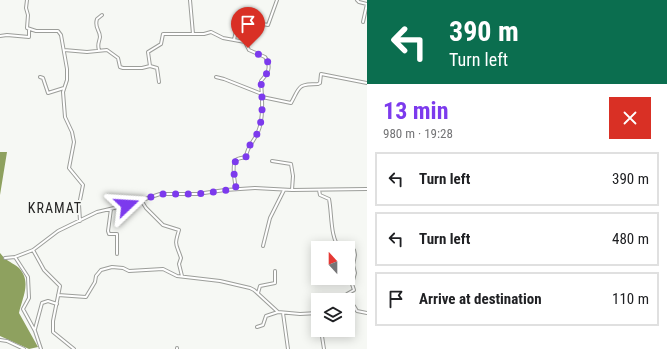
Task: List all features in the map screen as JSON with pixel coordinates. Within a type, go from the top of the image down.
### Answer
[{"type":"street","points":[[0,36],[7,35],[29,37],[29,30],[26,24],[28,15],[26,8],[27,0]]},
{"type":"street","points":[[190,0],[194,34]]},
{"type":"street","points":[[234,40],[239,17],[244,16],[257,23],[268,25],[277,0]]},
{"type":"street","points":[[357,0],[367,4],[363,22]]},
{"type":"street","points":[[99,50],[97,44],[100,35],[95,24],[97,19],[102,15]]},
{"type":"street","points":[[29,30],[58,31],[61,35],[67,69],[67,80],[64,88],[65,119],[72,132],[74,142],[69,168],[83,185],[79,206],[80,222]]},
{"type":"street","points":[[150,66],[148,52],[161,44],[164,34],[194,34],[211,32],[223,38],[245,42],[249,50],[267,59],[269,71],[261,81],[262,97],[257,133],[246,150],[246,157],[236,160],[234,164],[236,189]]},
{"type":"street","points":[[64,50],[87,52],[107,50],[116,55],[120,67],[142,68],[150,66],[157,68],[159,82]]},
{"type":"street","points":[[262,97],[291,103],[299,88],[304,85],[319,84],[321,74],[367,83]]},
{"type":"street","points":[[40,76],[44,79],[48,92],[64,88]]},
{"type":"street","points":[[216,77],[226,79],[262,94]]},
{"type":"street","points":[[272,161],[291,164],[293,176],[292,190]]},
{"type":"street","points":[[5,258],[14,257],[33,250],[58,231],[80,222],[98,212],[160,194],[197,194],[255,188],[284,190],[367,189]]},
{"type":"street","points":[[262,246],[270,218],[284,190]]},
{"type":"street","points":[[319,190],[320,195],[329,200],[332,233],[335,241]]},
{"type":"street","points":[[141,200],[146,208],[163,225],[179,230],[175,242],[181,258],[179,264],[182,276]]},
{"type":"street","points":[[111,209],[108,231],[109,234],[117,234],[117,254]]},
{"type":"street","points":[[33,250],[44,270],[60,286],[53,321],[53,332],[74,349]]},
{"type":"street","points":[[14,257],[28,277],[29,298],[23,308],[35,330],[42,349]]},
{"type":"street","points":[[58,295],[86,297],[95,282],[96,276],[101,270],[112,267],[123,268],[129,271],[163,269],[172,274],[220,281],[250,288],[258,293],[278,312]]},
{"type":"street","points":[[258,293],[260,286],[275,283],[275,271]]},
{"type":"street","points":[[349,293],[354,290],[352,285]]},
{"type":"street","points":[[35,330],[42,303],[48,301],[57,304]]},
{"type":"street","points":[[355,308],[357,311],[367,313]]},
{"type":"street","points":[[257,327],[263,325],[266,316],[278,312],[311,313]]},
{"type":"street","points":[[283,313],[288,349]]},
{"type":"street","points":[[321,337],[324,349]]},
{"type":"street","points":[[0,340],[7,341],[24,349]]},
{"type":"shaded area","points":[[0,152],[7,152],[0,195]]},
{"type":"shaded area","points":[[0,253],[23,273],[26,284],[19,313],[38,347],[29,349],[0,336]]},
{"type":"district","name":"KRAMAT","points":[[55,208]]},
{"type":"route","points":[[127,205],[160,194],[197,194],[236,189],[234,164],[236,160],[246,157],[246,150],[250,146],[258,131],[262,104],[261,81],[269,71],[267,59],[249,50],[248,48]]}]
